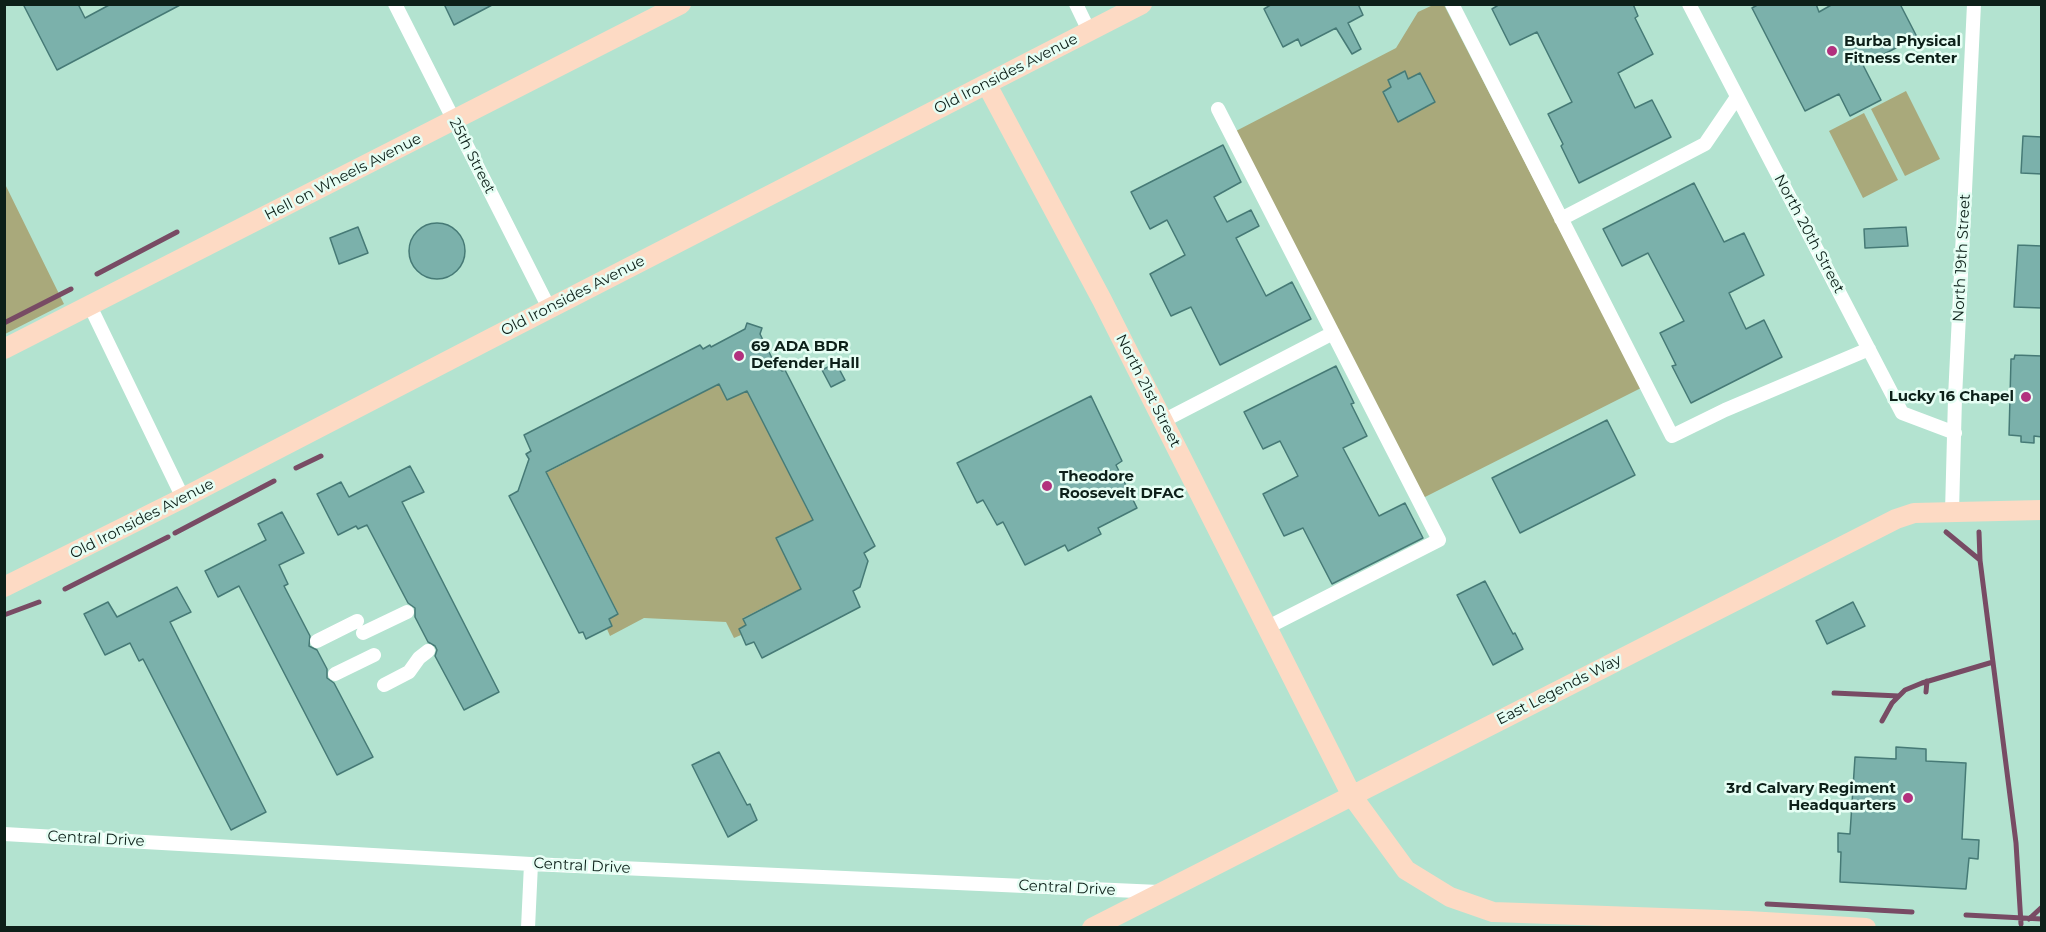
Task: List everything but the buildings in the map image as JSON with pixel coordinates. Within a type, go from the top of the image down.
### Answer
[{"type":"street","name":"25th Street","points":[[395,4],[549,308]]},
{"type":"street","name":"Hell on Wheels Avenue","points":[[4,349],[681,4]]},
{"type":"street","points":[[1076,4],[1089,31]]},
{"type":"street","name":"Old Ironsides Avenue","points":[[4,587],[183,498],[1142,4]]},
{"type":"street","points":[[1452,4],[1672,436],[1725,410],[1869,350]]},
{"type":"street","name":"North 20th Street","points":[[1689,4],[1902,413],[1955,433]]},
{"type":"street","name":"North 19th Street","points":[[1952,512],[1955,398],[1974,4]]},
{"type":"street","name":"North 21st Street","points":[[987,84],[1102,300],[1352,796]]},
{"type":"street","points":[[1561,219],[1705,144],[1737,97]]},
{"type":"street","points":[[1218,109],[1439,540],[1268,627]]},
{"type":"street","points":[[90,306],[183,498]]},
{"type":"street","points":[[1163,421],[1333,333]]},
{"type":"street","name":"East Legends Way","points":[[1092,927],[1896,519],[1914,513],[2042,510]]},
{"type":"street","points":[[317,641],[408,612]]},
{"type":"street","points":[[384,685],[409,672],[419,658],[428,651]]},
{"type":"street","points":[[335,674],[374,655]]},
{"type":"street","points":[[1352,796],[1406,870],[1450,897],[1493,912],[1866,927]]},
{"type":"street","name":"Central Drive","points":[[4,834],[531,864],[1159,892]]},
{"type":"street","points":[[528,927],[531,864]]},
{"type":"green space","points":[[1433,5],[1444,5],[1641,388],[1423,498],[1236,131],[1396,48],[1418,12]]},
{"type":"green space","points":[[1906,91],[1940,159],[1905,176],[1871,109]]},
{"type":"green space","points":[[1864,113],[1898,180],[1863,198],[1829,131]]},
{"type":"green space","points":[[4,182],[64,304],[5,334],[4,334]]},
{"type":"green space","points":[[719,384],[727,400],[747,391],[838,570],[743,618],[746,625],[739,629],[741,635],[734,638],[726,622],[644,618],[610,636],[607,629],[612,626],[609,619],[618,613],[549,477],[544,474]]},
{"type":"waterway","points":[[97,274],[177,232]]},
{"type":"waterway","points":[[4,323],[71,289]]},
{"type":"waterway","points":[[296,468],[321,456]]},
{"type":"waterway","points":[[175,533],[274,481]]},
{"type":"waterway","points":[[1946,532],[1980,560]]},
{"type":"waterway","points":[[1979,532],[1980,560],[2016,843],[2021,924]]},
{"type":"waterway","points":[[65,589],[168,537]]},
{"type":"waterway","points":[[4,615],[39,602]]},
{"type":"waterway","points":[[1882,721],[1892,703],[1905,690],[1993,662]]},
{"type":"waterway","points":[[1926,692],[1927,681]]},
{"type":"waterway","points":[[1834,693],[1899,696]]},
{"type":"waterway","points":[[1767,904],[1912,912]]},
{"type":"waterway","points":[[2029,919],[2042,907]]},
{"type":"waterway","points":[[1966,915],[2042,919]]},
{"type":"place","name":"Burba Physical Fitness Center","points":[[1832,51]]},
{"type":"place","name":"69 ADA BDR Defender Hall","points":[[739,356]]},
{"type":"place","name":"Lucky 16 Chapel","points":[[2026,397]]},
{"type":"place","name":"Theodore Roosevelt DFAC","points":[[1047,486]]},
{"type":"place","name":"3rd Calvary Regiment Headquarters","points":[[1908,798]]}]
